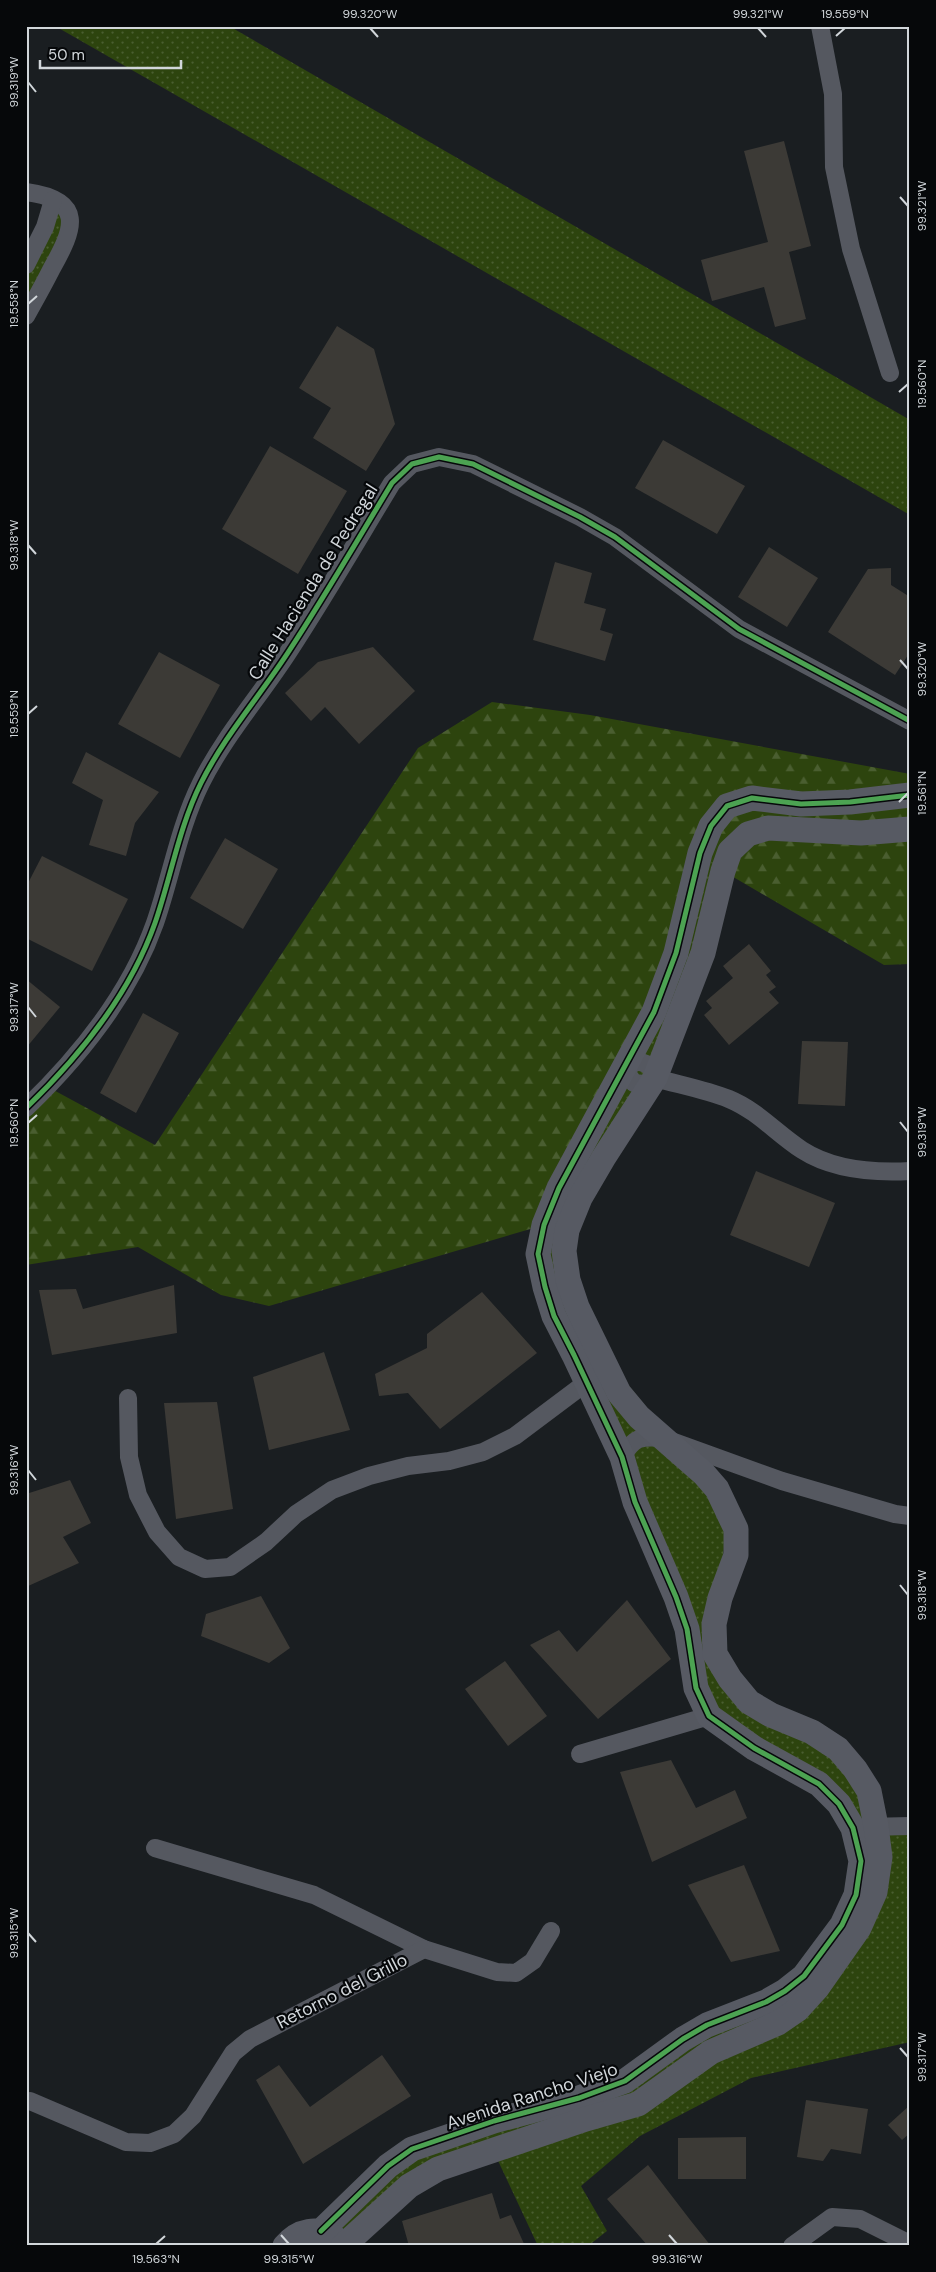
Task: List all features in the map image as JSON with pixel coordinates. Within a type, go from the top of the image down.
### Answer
[{"type":"street","points":[[820,26],[833,94],[834,166],[849,240],[890,373]]},
{"type":"street","points":[[26,192],[53,200],[66,208],[72,224],[68,239],[26,316]]},
{"type":"street","points":[[26,265],[46,227],[53,200]]},
{"type":"street","name":"Calle Hacienda de Pedregal","points":[[26,1108],[48,1087],[93,1034],[122,993],[141,958],[155,923],[186,822],[200,785],[223,744],[290,651],[392,483],[412,464],[439,457],[473,464],[580,516],[615,537],[739,629],[910,721]]},
{"type":"street","points":[[663,1438],[639,1417],[619,1393],[596,1376],[554,1316],[538,1254],[544,1225],[559,1188],[654,1012],[676,953],[700,853],[710,826],[727,806],[752,798],[800,804],[850,802],[910,795]]},
{"type":"street","points":[[910,829],[861,833],[768,828],[748,834],[730,851],[722,871],[703,953],[656,1078],[604,1157],[580,1198],[567,1230],[564,1252],[568,1280],[635,1502],[676,1597],[687,1629],[696,1688],[709,1716],[748,1744],[818,1784],[865,1827],[910,1826]]},
{"type":"street","points":[[624,1069],[638,1061],[643,1062],[649,1065],[656,1078],[730,1100],[766,1120],[802,1150],[832,1164],[883,1172],[910,1171]]},
{"type":"street","points":[[128,1398],[129,1456],[138,1495],[157,1532],[179,1557],[205,1570],[230,1567],[266,1542],[296,1514],[332,1490],[369,1476],[408,1466],[449,1461],[483,1452],[515,1436],[596,1376]]},
{"type":"street","points":[[622,1457],[630,1444],[644,1436],[663,1438],[782,1481],[895,1514],[910,1516]]},
{"type":"street","name":"Avenida Rancho Viejo","points":[[343,2246],[409,2186],[438,2169],[582,2108],[625,2082],[683,2039],[707,2025],[766,2002],[804,1976],[842,1925],[856,1895],[869,1792],[838,1749],[812,1732],[772,1715],[749,1702],[730,1679],[715,1654],[714,1624],[720,1598],[736,1555],[736,1529],[717,1489],[704,1474],[663,1438]]},
{"type":"street","points":[[580,1754],[709,1716]]},
{"type":"street","name":"Avenida Rancho Viejo","points":[[321,2231],[388,2166],[412,2149],[494,2121],[582,2108],[638,2104],[711,2052],[778,2023],[797,2010],[817,1988],[859,1928],[875,1892],[880,1857],[865,1827]]},
{"type":"street","name":"Retorno del Grillo","points":[[155,1848],[314,1895],[424,1948]]},
{"type":"street","points":[[424,1948],[497,1972],[516,1973],[533,1961],[551,1931]]},
{"type":"street","name":"Retorno del Grillo","points":[[28,2099],[126,2142],[150,2143],[174,2134],[193,2116],[233,2054],[250,2039],[424,1948]]},
{"type":"street","points":[[792,2246],[832,2217],[860,2219],[910,2244]]},
{"type":"street","points":[[285,2246],[293,2237],[302,2233],[321,2231],[330,2235],[343,2246]]},
{"type":"green space","points":[[55,26],[229,26],[910,420],[910,515]]},
{"type":"green space","points":[[53,200],[72,223],[26,316],[26,265]]},
{"type":"green space","points":[[492,702],[590,715],[910,774],[910,964],[884,965],[723,871],[701,853],[676,953],[544,1225],[269,1306],[221,1295],[138,1247],[26,1265],[26,1108],[48,1087],[155,1145],[418,748]]},
{"type":"green space","points":[[748,834],[703,953],[567,1230],[596,1345],[727,1507],[720,1598],[729,1679],[838,1749],[876,1826],[910,1826],[910,2042],[751,2078],[640,2136],[581,2186],[607,2231],[588,2246],[538,2246],[493,2150],[438,2169],[343,2246],[285,2246],[388,2166],[579,2098],[766,2002],[856,1895],[839,1804],[709,1716],[538,1254],[700,853]]},
{"type":"building","points":[[784,141],[811,246],[789,252],[806,319],[775,327],[764,287],[712,301],[701,260],[768,242],[744,151]]},
{"type":"building","points":[[337,326],[374,349],[395,424],[366,471],[313,438],[331,408],[299,388]]},
{"type":"building","points":[[663,440],[745,486],[717,534],[635,488]]},
{"type":"building","points":[[270,446],[347,491],[298,574],[222,529]]},
{"type":"building","points":[[769,547],[818,578],[787,627],[738,597]]},
{"type":"building","points":[[555,562],[592,573],[584,603],[606,609],[600,630],[613,634],[605,661],[533,640]]},
{"type":"building","points":[[891,568],[891,585],[910,597],[910,652],[895,675],[828,632],[868,569]]},
{"type":"building","points":[[373,647],[415,691],[359,744],[325,707],[311,721],[285,693],[318,662]]},
{"type":"building","points":[[159,652],[220,685],[180,758],[118,724]]},
{"type":"building","points":[[86,752],[159,792],[135,823],[126,856],[89,845],[103,800],[72,783]]},
{"type":"building","points":[[225,838],[278,869],[243,929],[190,898]]},
{"type":"building","points":[[42,856],[128,899],[92,971],[26,938],[26,887]]},
{"type":"building","points":[[749,944],[771,971],[766,975],[776,987],[769,992],[779,1003],[729,1045],[704,1015],[712,1008],[706,1001],[733,978],[723,966]]},
{"type":"building","points":[[26,979],[60,1007],[26,1048]]},
{"type":"building","points":[[143,1013],[179,1033],[136,1113],[100,1093]]},
{"type":"building","points":[[802,1041],[848,1042],[845,1106],[798,1104]]},
{"type":"building","points":[[756,1171],[835,1203],[809,1267],[730,1235]]},
{"type":"building","points":[[174,1285],[177,1333],[52,1355],[39,1290],[76,1289],[83,1309]]},
{"type":"building","points":[[482,1292],[537,1353],[440,1429],[408,1393],[379,1396],[375,1374],[427,1348],[427,1334]]},
{"type":"building","points":[[324,1352],[350,1430],[269,1450],[253,1377]]},
{"type":"building","points":[[217,1402],[233,1509],[176,1519],[164,1403]]},
{"type":"building","points":[[70,1480],[91,1523],[63,1537],[79,1563],[26,1587],[26,1494]]},
{"type":"building","points":[[261,1596],[290,1648],[269,1663],[201,1636],[206,1614]]},
{"type":"building","points":[[627,1600],[671,1659],[598,1719],[530,1645],[559,1630],[577,1652]]},
{"type":"building","points":[[505,1661],[547,1716],[508,1746],[465,1689]]},
{"type":"building","points":[[671,1760],[696,1808],[735,1790],[747,1818],[652,1862],[620,1772]]},
{"type":"building","points":[[744,1865],[780,1951],[731,1962],[688,1885]]},
{"type":"building","points":[[382,2055],[411,2096],[303,2164],[256,2080],[279,2065],[310,2107]]},
{"type":"building","points":[[806,2100],[868,2109],[861,2154],[831,2149],[823,2161],[797,2157]]},
{"type":"building","points":[[910,2105],[910,2133],[902,2140],[888,2125]]},
{"type":"building","points":[[746,2137],[746,2179],[678,2179],[678,2138]]},
{"type":"building","points":[[648,2165],[711,2246],[648,2246],[607,2199]]},
{"type":"building","points":[[492,2193],[500,2219],[511,2215],[525,2246],[409,2246],[402,2221]]},
{"type":"cycle path","points":[[26,1108],[84,1045],[101,1023],[132,975],[161,906],[193,800],[210,765],[278,668],[392,483],[412,464],[439,457],[473,464],[580,517],[615,537],[739,629],[910,721]]},
{"type":"cycle path","points":[[321,2231],[388,2166],[412,2149],[494,2121],[579,2098],[625,2081],[683,2039],[707,2025],[766,2002],[785,1991],[804,1976],[842,1925],[856,1895],[861,1861],[853,1828],[839,1804],[819,1784],[754,1748],[709,1716],[696,1688],[687,1629],[676,1597],[635,1502],[622,1457],[554,1316],[538,1254],[544,1225],[559,1188],[654,1012],[676,953],[700,853],[711,826],[727,806],[752,798],[801,804],[850,802],[910,795]]}]
